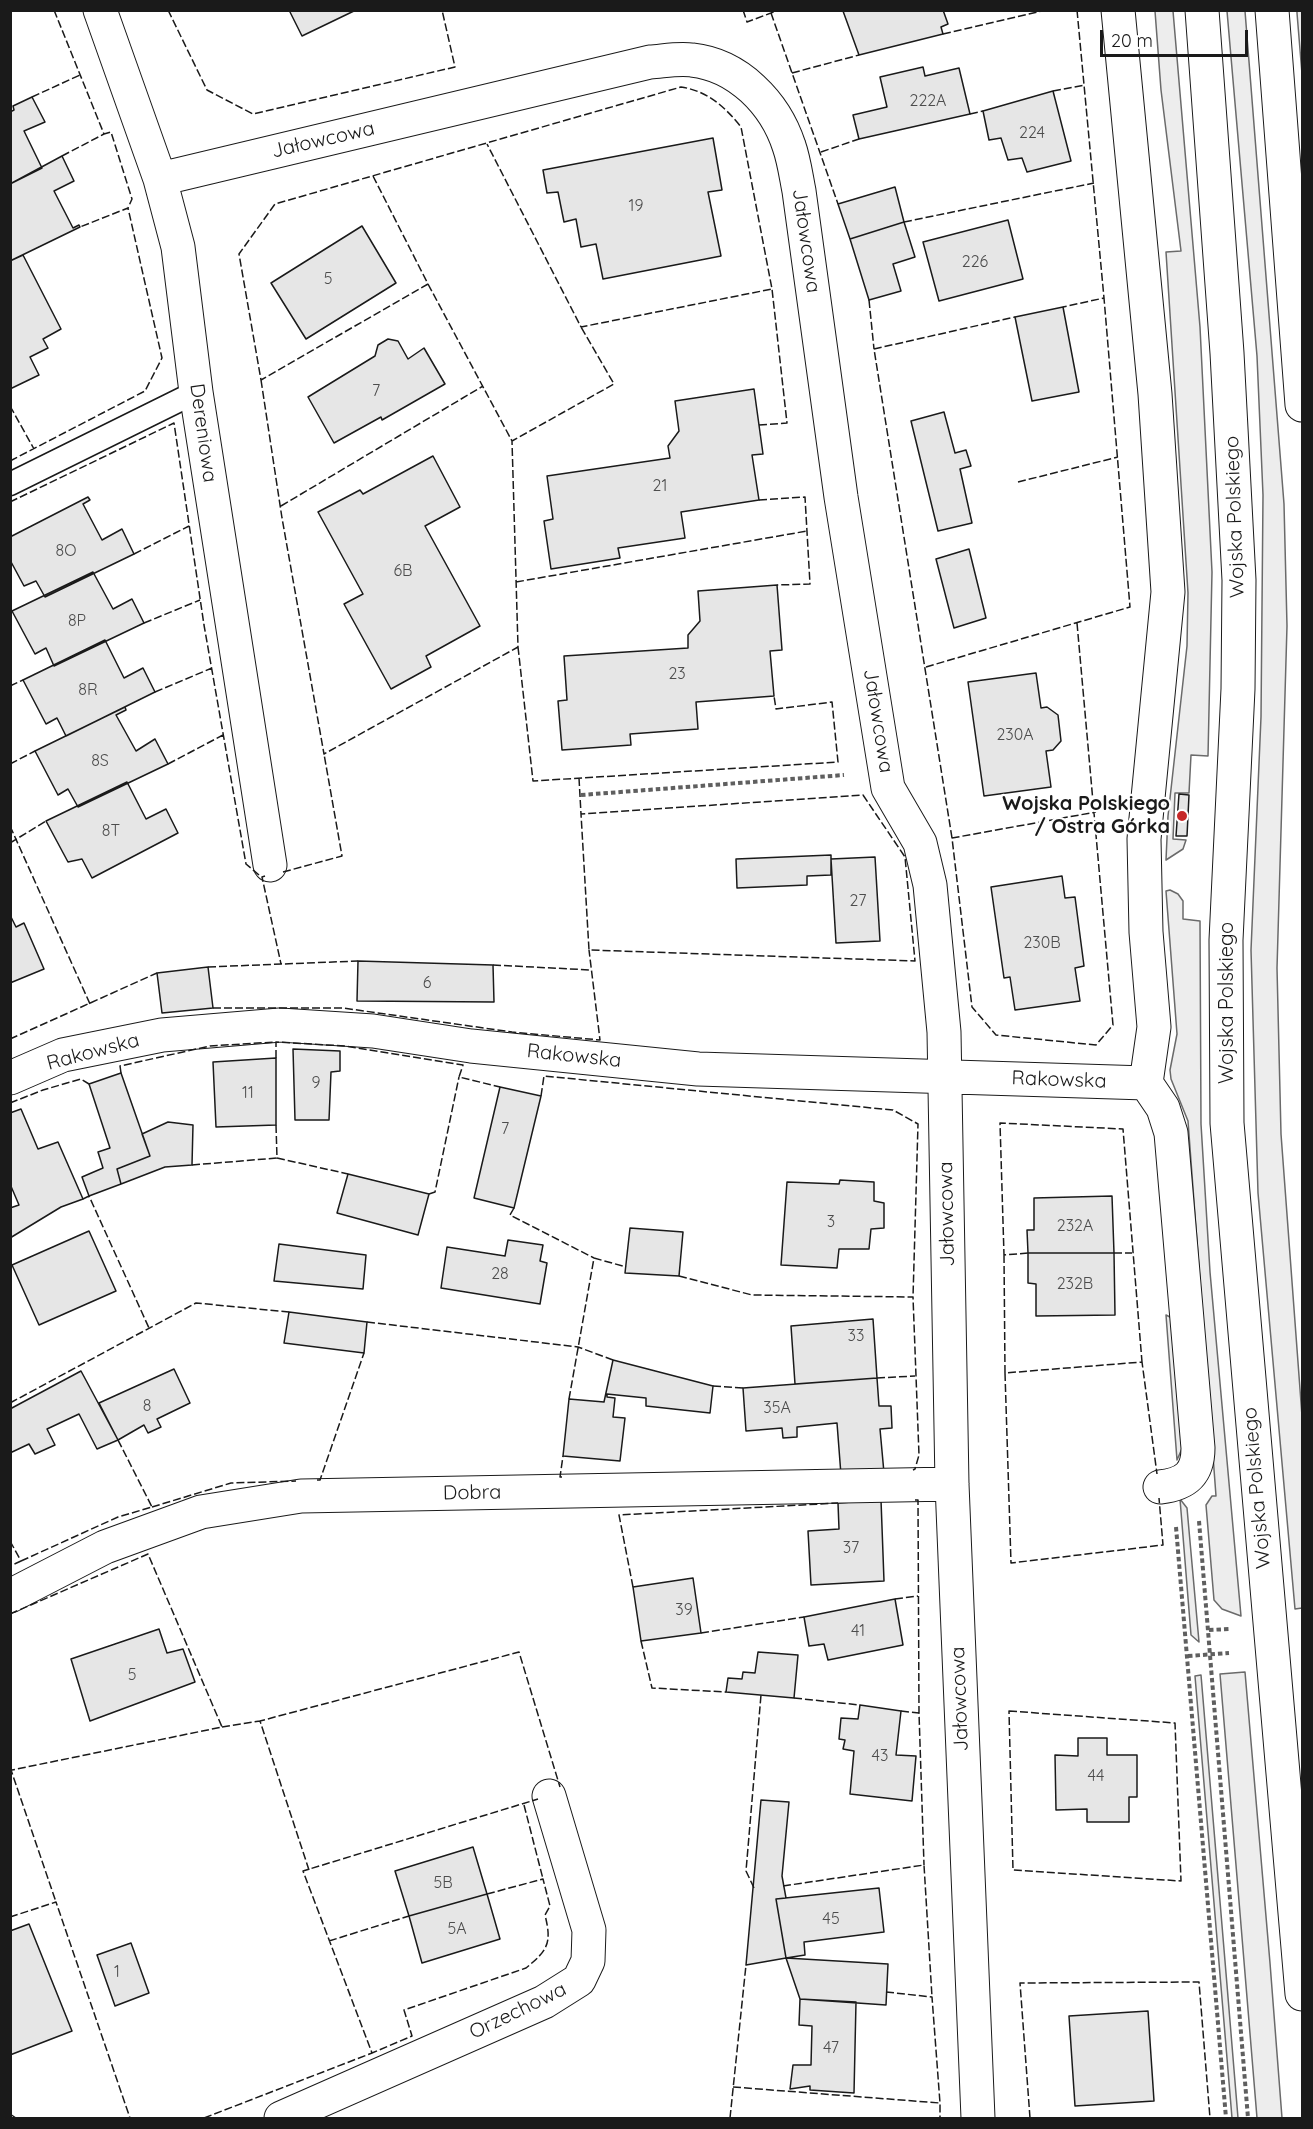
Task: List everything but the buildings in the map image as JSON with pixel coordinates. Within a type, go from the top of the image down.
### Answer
[{"type":"street","name":"Dereniowa","points":[[100,10],[160,179],[178,246],[196,392],[270,865]]},
{"type":"street","points":[[1118,10],[1155,394],[1168,592],[1144,839],[1146,932],[1154,1027],[1146,1083],[1163,1108],[1171,1133],[1198,1448],[1196,1468],[1175,1481]]},
{"type":"street","name":"Wojska Polskiego","points":[[1202,10],[1227,341],[1239,580],[1238,689],[1226,940],[1227,1123],[1302,1994]]},
{"type":"street","points":[[1272,10],[1302,405]]},
{"type":"street","name":"Jałowcowa","points":[[160,179],[650,62],[691,60],[728,69],[752,88],[775,115],[789,145],[799,191],[842,497],[888,788],[920,843],[930,885],[944,1032],[952,1484],[978,2118]]},
{"type":"street","name":"Rakowska","points":[[10,1078],[63,1055],[152,1037],[222,1028],[280,1025],[373,1031],[471,1046],[698,1069],[1146,1083]]},
{"type":"street","name":"Dobra","points":[[10,1596],[105,1547],[201,1512],[301,1496],[952,1484]]},
{"type":"street","name":"Orzechowa","points":[[281,2118],[544,2002],[579,1980],[588,1961],[590,1930],[549,1796]]},
{"type":"lane","points":[[10,484],[196,392]]},
{"type":"path","points":[[581,795],[886,772]]},
{"type":"path","points":[[1175,1481],[1197,1500],[1248,2118]]},
{"type":"path","points":[[1226,2118],[1188,1656],[1233,1652]]},
{"type":"shaded area","points":[[1155,11],[1173,11],[1200,327],[1212,572],[1208,756],[1191,755],[1189,793],[1175,793],[1173,839],[1186,840],[1183,849],[1166,860],[1168,816],[1187,646],[1188,593],[1166,252],[1181,251],[1161,90]]},
{"type":"shaded area","points":[[1227,11],[1245,11],[1284,504],[1287,626],[1277,968],[1281,1134],[1302,1416],[1302,1608],[1295,1609],[1258,1193],[1251,950],[1261,717],[1263,495],[1257,356]]},
{"type":"shaded area","points":[[1297,11],[1302,11],[1302,74],[1297,13]]},
{"type":"shaded area","points":[[1170,890],[1178,894],[1183,901],[1183,919],[1200,921],[1201,1124],[1210,1272],[1241,1616],[1222,1609],[1214,1600],[1206,1505],[1212,1496],[1216,1496],[1188,1121],[1171,1079],[1170,1070],[1177,1034],[1166,891]]},
{"type":"shaded area","points":[[1166,1315],[1174,1319],[1184,1444],[1177,1460]]},
{"type":"shaded area","points":[[1180,1499],[1187,1508],[1199,1642],[1191,1635]]},
{"type":"shaded area","points":[[1245,1672],[1282,2118],[1257,2118],[1220,1674]]},
{"type":"shaded area","points":[[1201,1675],[1238,2118],[1232,2118],[1195,1676]]},
{"type":"fence","points":[[54,10],[104,134],[111,132],[132,199],[128,208]]},
{"type":"fence","points":[[168,10],[207,90],[253,114],[455,67],[442,10]]},
{"type":"fence","points":[[743,10],[747,22],[779,10]]},
{"type":"fence","points":[[943,34],[1046,10]]},
{"type":"fence","points":[[1077,10],[1104,298]]},
{"type":"fence","points":[[771,13],[838,204]]},
{"type":"fence","points":[[792,73],[859,55]]},
{"type":"fence","points":[[32,97],[80,75]]},
{"type":"fence","points":[[1053,91],[1085,85]]},
{"type":"fence","points":[[373,176],[428,284],[261,380],[239,254],[275,204],[681,87],[708,96],[729,113],[741,127],[772,289],[581,327],[487,144]]},
{"type":"fence","points":[[970,114],[983,111]]},
{"type":"fence","points":[[62,156],[104,134]]},
{"type":"fence","points":[[821,152],[859,139]]},
{"type":"fence","points":[[904,222],[1094,183]]},
{"type":"fence","points":[[10,461],[145,391],[162,358],[128,208],[80,227]]},
{"type":"fence","points":[[428,284],[512,441],[614,384],[581,327]]},
{"type":"fence","points":[[759,425],[787,423],[772,289]]},
{"type":"fence","points":[[926,667],[1130,607],[1104,298],[1063,307]]},
{"type":"fence","points":[[869,300],[874,349]]},
{"type":"fence","points":[[952,838],[874,349],[1015,317]]},
{"type":"fence","points":[[261,380],[282,518],[324,754],[518,647],[512,441]]},
{"type":"fence","points":[[281,506],[483,386]]},
{"type":"fence","points":[[10,406],[34,449]]},
{"type":"fence","points":[[10,502],[174,423],[204,625],[246,864],[259,875]]},
{"type":"fence","points":[[1018,482],[1118,457]]},
{"type":"fence","points":[[759,500],[805,497],[810,584],[777,585]]},
{"type":"fence","points":[[134,554],[189,526]]},
{"type":"fence","points":[[516,582],[807,531]]},
{"type":"fence","points":[[144,623],[200,600]]},
{"type":"fence","points":[[1077,623],[1113,1025],[1096,1045],[996,1035],[972,1007],[952,838],[1096,812]]},
{"type":"fence","points":[[518,647],[533,781],[838,762],[832,702],[776,709],[774,696]]},
{"type":"fence","points":[[155,692],[212,668]]},
{"type":"fence","points":[[10,686],[23,680]]},
{"type":"fence","points":[[168,764],[223,735]]},
{"type":"fence","points":[[10,764],[35,751]]},
{"type":"fence","points":[[283,872],[342,856],[324,754]]},
{"type":"fence","points":[[579,778],[581,814]]},
{"type":"fence","points":[[863,795],[905,857],[915,961],[589,950],[581,814],[863,795]]},
{"type":"fence","points":[[10,843],[46,821]]},
{"type":"fence","points":[[10,826],[90,1004]]},
{"type":"fence","points":[[265,876],[262,877],[281,964]]},
{"type":"fence","points":[[213,1008],[343,1008],[512,1032],[600,1040],[589,950]]},
{"type":"fence","points":[[208,967],[358,961]]},
{"type":"fence","points":[[493,965],[591,970]]},
{"type":"fence","points":[[10,1039],[157,973]]},
{"type":"fence","points":[[276,1058],[276,1042],[345,1046],[463,1065],[459,1077],[500,1087]]},
{"type":"fence","points":[[121,1073],[120,1066],[210,1046],[276,1042]]},
{"type":"fence","points":[[541,1096],[544,1076],[893,1110],[918,1124],[913,1297]]},
{"type":"fence","points":[[429,1194],[435,1192],[459,1077]]},
{"type":"fence","points":[[10,1103],[81,1079],[89,1084]]},
{"type":"fence","points":[[1028,1253],[1004,1255],[1000,1123],[1123,1129],[1142,1362]]},
{"type":"fence","points":[[276,1125],[277,1158],[348,1174]]},
{"type":"fence","points":[[192,1165],[277,1158]]},
{"type":"fence","points":[[83,1199],[89,1196],[149,1328]]},
{"type":"fence","points":[[514,1208],[510,1215],[594,1258]]},
{"type":"fence","points":[[1114,1253],[1132,1253]]},
{"type":"fence","points":[[1004,1255],[1005,1373],[1142,1362],[1157,1474]]},
{"type":"fence","points":[[569,1399],[594,1258],[626,1267]]},
{"type":"fence","points":[[679,1276],[752,1295],[913,1297],[919,1455],[913,1470]]},
{"type":"fence","points":[[10,1403],[196,1303],[289,1312]]},
{"type":"fence","points":[[367,1322],[578,1347],[613,1360]]},
{"type":"fence","points":[[317,1480],[320,1480],[364,1353]]},
{"type":"fence","points":[[1005,1373],[1011,1563],[1163,1545],[1159,1498]]},
{"type":"fence","points":[[877,1378],[915,1376]]},
{"type":"fence","points":[[713,1386],[743,1388]]},
{"type":"fence","points":[[21,1561],[118,1517],[152,1507],[118,1440]]},
{"type":"fence","points":[[562,1477],[560,1477],[563,1456]]},
{"type":"fence","points":[[152,1507],[231,1483],[296,1481]]},
{"type":"fence","points":[[915,1500],[918,1500],[919,1713]]},
{"type":"fence","points":[[633,1587],[619,1515],[838,1503]]},
{"type":"fence","points":[[10,1541],[21,1561],[10,1566]]},
{"type":"fence","points":[[10,1614],[148,1554],[222,1727],[12,1770]]},
{"type":"fence","points":[[895,1599],[918,1596]]},
{"type":"fence","points":[[701,1633],[804,1617]]},
{"type":"fence","points":[[641,1641],[652,1688],[726,1692]]},
{"type":"fence","points":[[309,1870],[260,1721],[519,1652],[560,1787]]},
{"type":"fence","points":[[754,1888],[746,1871],[761,1695]]},
{"type":"fence","points":[[794,1698],[860,1705]]},
{"type":"fence","points":[[901,1711],[919,1713],[924,1865]]},
{"type":"fence","points":[[1009,1711],[1175,1723],[1181,1881],[1013,1870],[1009,1711]]},
{"type":"fence","points":[[222,1727],[260,1721]]},
{"type":"fence","points":[[10,1767],[56,1902]]},
{"type":"fence","points":[[487,1894],[543,1879],[550,1906],[545,1915],[548,1939],[544,1951],[526,1968],[404,2010],[412,2036],[372,2053],[303,1871],[538,1799]]},
{"type":"fence","points":[[524,1805],[543,1879]]},
{"type":"fence","points":[[783,1886],[924,1865],[932,1997]]},
{"type":"fence","points":[[10,1917],[56,1902],[130,2118]]},
{"type":"fence","points":[[329,1941],[409,1916]]},
{"type":"fence","points":[[730,2118],[746,1965]]},
{"type":"fence","points":[[1030,2118],[1020,1983],[1199,1982],[1210,2118]]},
{"type":"fence","points":[[886,1992],[932,1997],[940,2103]]},
{"type":"fence","points":[[204,2118],[372,2053]]},
{"type":"fence","points":[[733,2087],[940,2103],[940,2118]]},
{"type":"fence","points":[[10,2114],[16,2118]]},
{"type":"place","name":"Wojska Polskiego / Ostra Górka","points":[[1182,816]]}]
